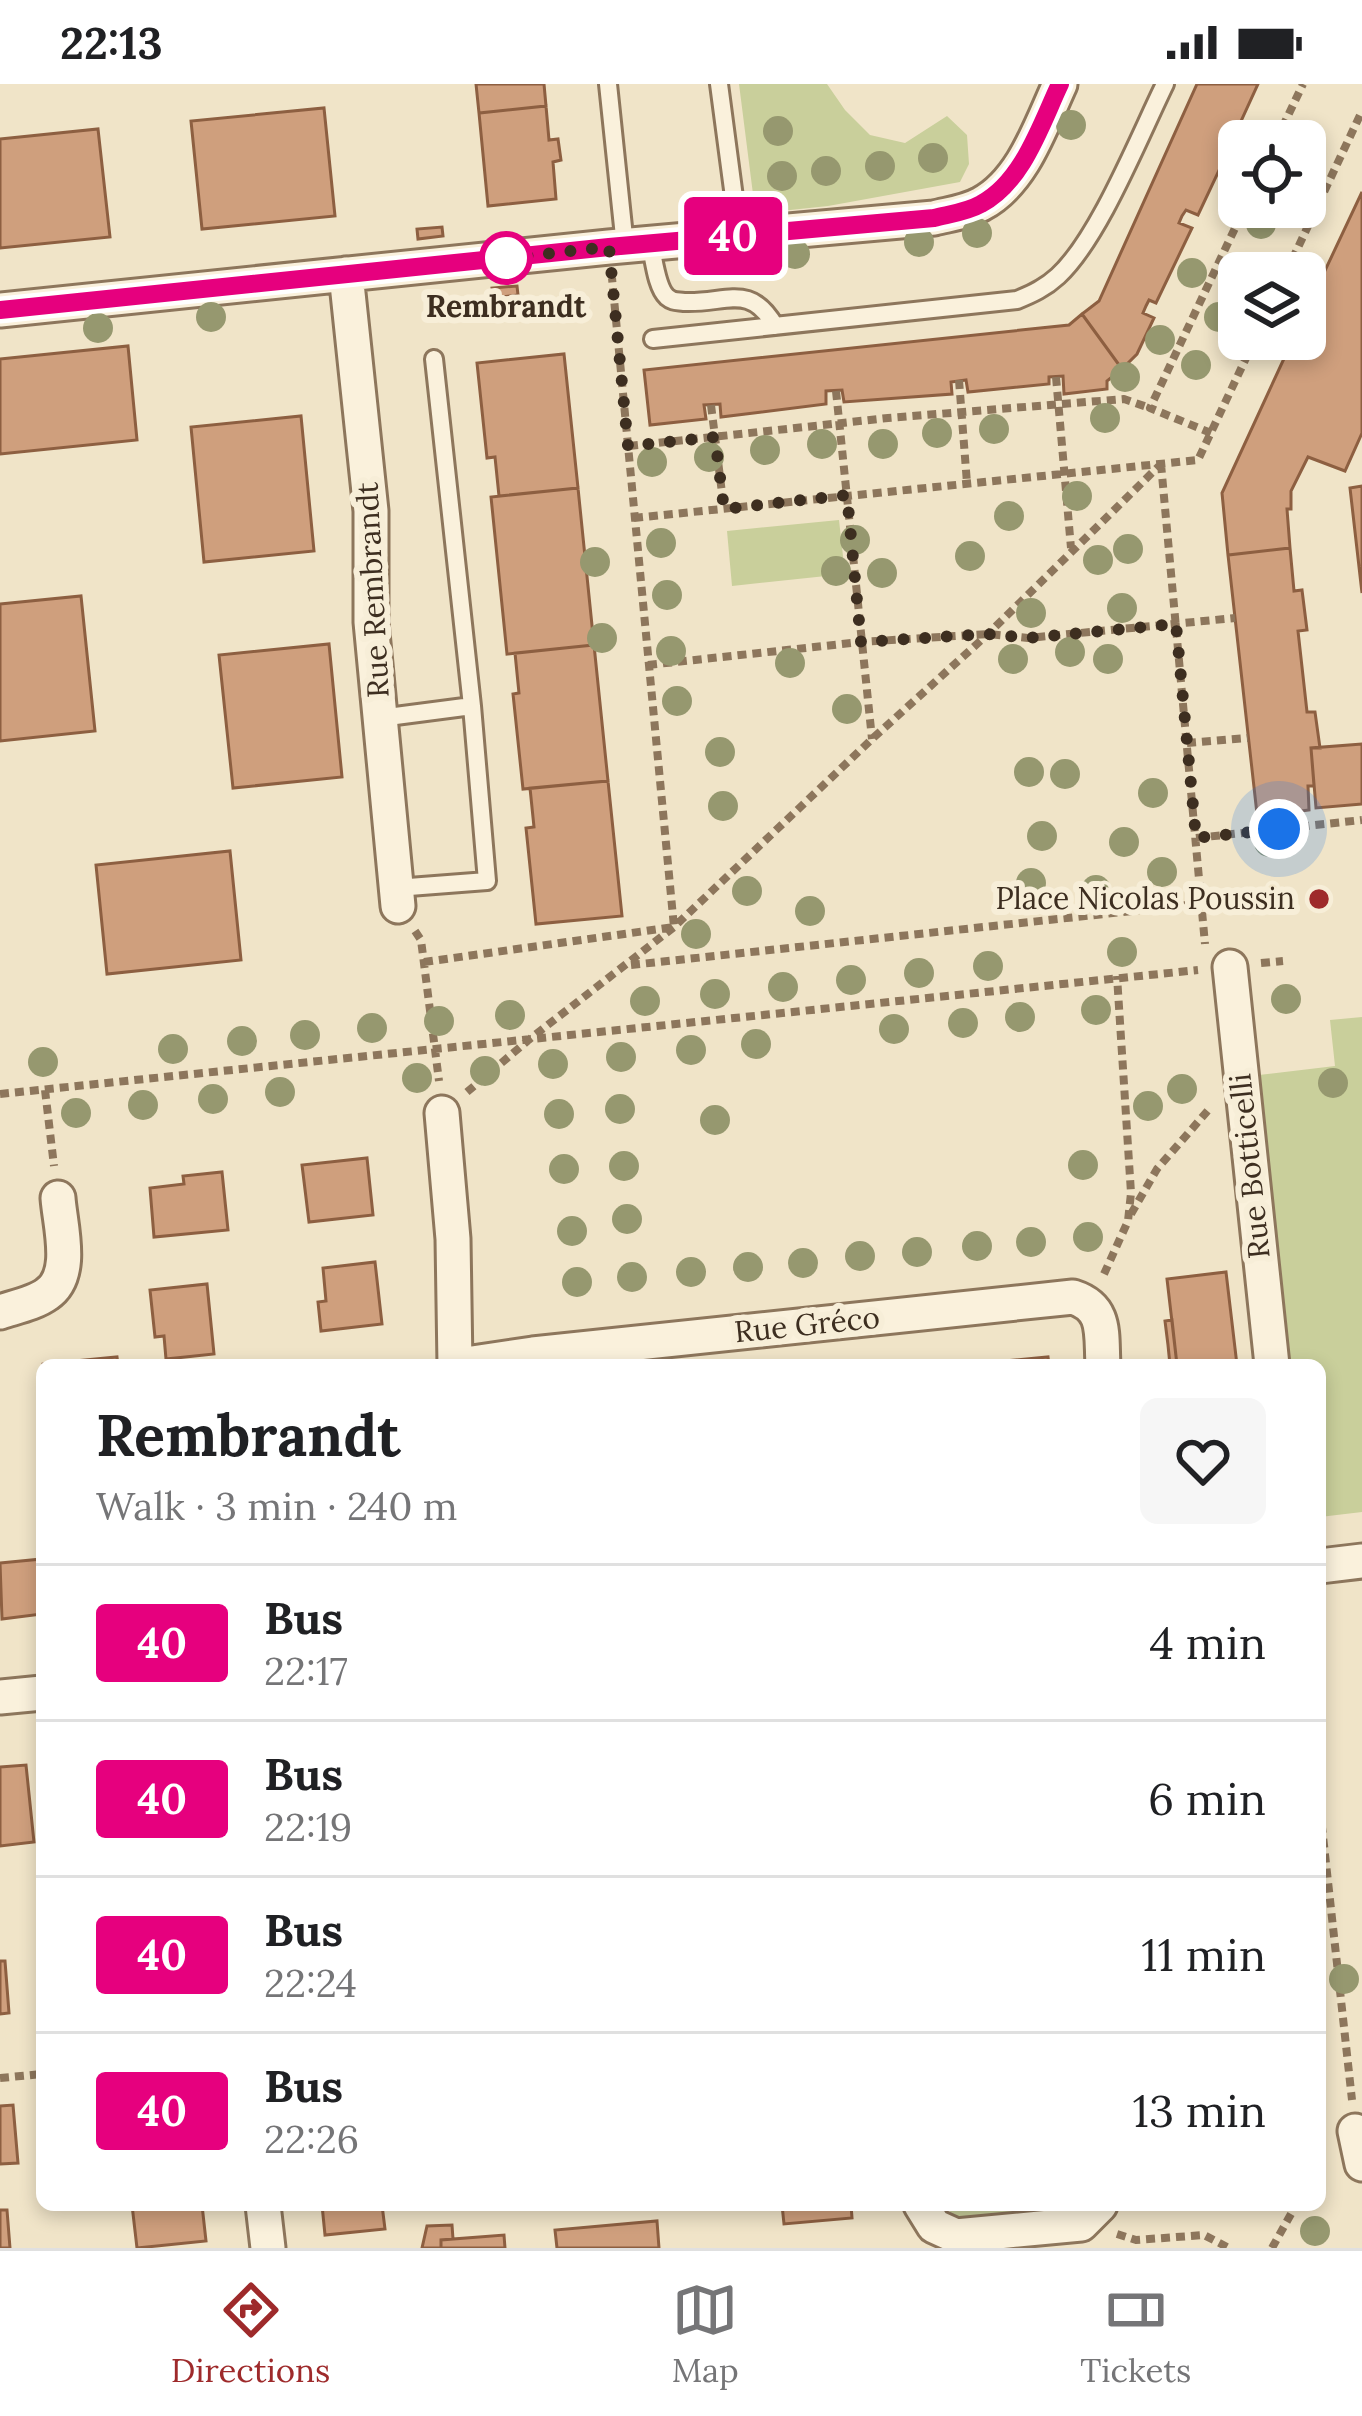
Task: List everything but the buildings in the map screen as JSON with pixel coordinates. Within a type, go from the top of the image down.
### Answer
[{"type":"street","points":[[0,310],[934,218],[984,203],[1007,184],[1060,84]]},
{"type":"street","name":"Rue Rembrandt","points":[[346,274],[371,511],[371,622],[397,897]]},
{"type":"street","name":"Rue Botticelli","points":[[1218,968],[1241,1083],[1271,1359]]},
{"type":"street","name":"Rue Gréco","points":[[442,1113],[457,1359]]},
{"type":"street","points":[[0,1312],[47,1294],[60,1280],[64,1267],[58,1198]]},
{"type":"street","name":"Rue Gréco","points":[[498,1359],[1073,1297],[1089,1302]]},
{"type":"street","points":[[1089,1302],[1099,1316],[1103,1359]]},
{"type":"street","points":[[1326,1565],[1362,1561]]},
{"type":"street","points":[[0,1697],[36,1694]]},
{"type":"street","points":[[263,2211],[268,2248]]},
{"type":"street","points":[[925,2211],[934,2226],[956,2236],[1091,2214]]},
{"type":"lane","points":[[608,84],[628,245],[672,301],[743,298],[764,306],[775,326]]},
{"type":"lane","points":[[719,84],[740,236]]},
{"type":"lane","points":[[653,339],[1017,300],[1041,290],[1062,273],[1085,241],[1165,84]]},
{"type":"lane","points":[[397,897],[487,880],[434,359]]},
{"type":"lane","points":[[380,718],[472,706]]},
{"type":"path","points":[[1286,120],[1303,84]]},
{"type":"path","points":[[1296,252],[1362,111]]},
{"type":"path","points":[[1150,408],[1235,228]]},
{"type":"path","points":[[628,245],[628,446],[674,927]]},
{"type":"path","points":[[634,518],[1198,460],[1245,360]]},
{"type":"path","points":[[1056,376],[1071,550]]},
{"type":"path","points":[[959,380],[967,483]]},
{"type":"path","points":[[836,391],[872,739]]},
{"type":"path","points":[[628,446],[1124,399],[1211,433]]},
{"type":"path","points":[[711,404],[724,509]]},
{"type":"path","points":[[442,1113],[674,927],[988,634],[1160,464]]},
{"type":"path","points":[[1160,464],[1202,903],[1218,968]]},
{"type":"path","points":[[648,664],[861,642],[988,634],[1028,638],[1235,618]]},
{"type":"path","points":[[1187,743],[1248,738]]},
{"type":"path","points":[[1196,838],[1362,820]]},
{"type":"path","points":[[626,965],[1262,896]]},
{"type":"path","points":[[397,897],[421,940],[442,1113]]},
{"type":"path","points":[[424,962],[674,927]]},
{"type":"path","points":[[0,1094],[1283,961]]},
{"type":"path","points":[[1118,976],[1131,1193],[1128,1221]]},
{"type":"path","points":[[1089,1302],[1157,1168],[1210,1108],[1241,1083]]},
{"type":"path","points":[[45,1090],[58,1198]]},
{"type":"path","points":[[1326,1861],[1359,2147]]},
{"type":"path","points":[[0,2078],[36,2075]]},
{"type":"path","points":[[1272,2248],[1293,2211]]},
{"type":"path","points":[[1091,2214],[1136,2240],[1204,2235],[1229,2248]]},
{"type":"green space","points":[[739,84],[827,84],[870,135],[905,143],[947,116],[967,135],[969,164],[960,182],[762,213],[754,202]]},
{"type":"green space","points":[[839,520],[845,574],[732,586],[727,531]]},
{"type":"green space","points":[[1362,1017],[1362,1512],[1326,1516],[1326,1359],[1288,1359],[1259,1075],[1335,1066],[1330,1020]]},
{"type":"green space","points":[[949,2211],[1037,2211],[958,2219]]},
{"type":"bus line","name":"40","points":[[0,310],[934,218],[984,203],[1007,184],[1060,84]]},
{"type":"place","name":"Rembrandt","points":[[506,258]]},
{"type":"place","name":"Place Nicolas Poussin","points":[[1319,899]]},
{"type":"route","points":[[506,258],[609,247],[628,446],[715,437],[724,509],[847,495],[861,642],[988,634],[1028,638],[1176,624],[1196,838],[1279,829]]}]
